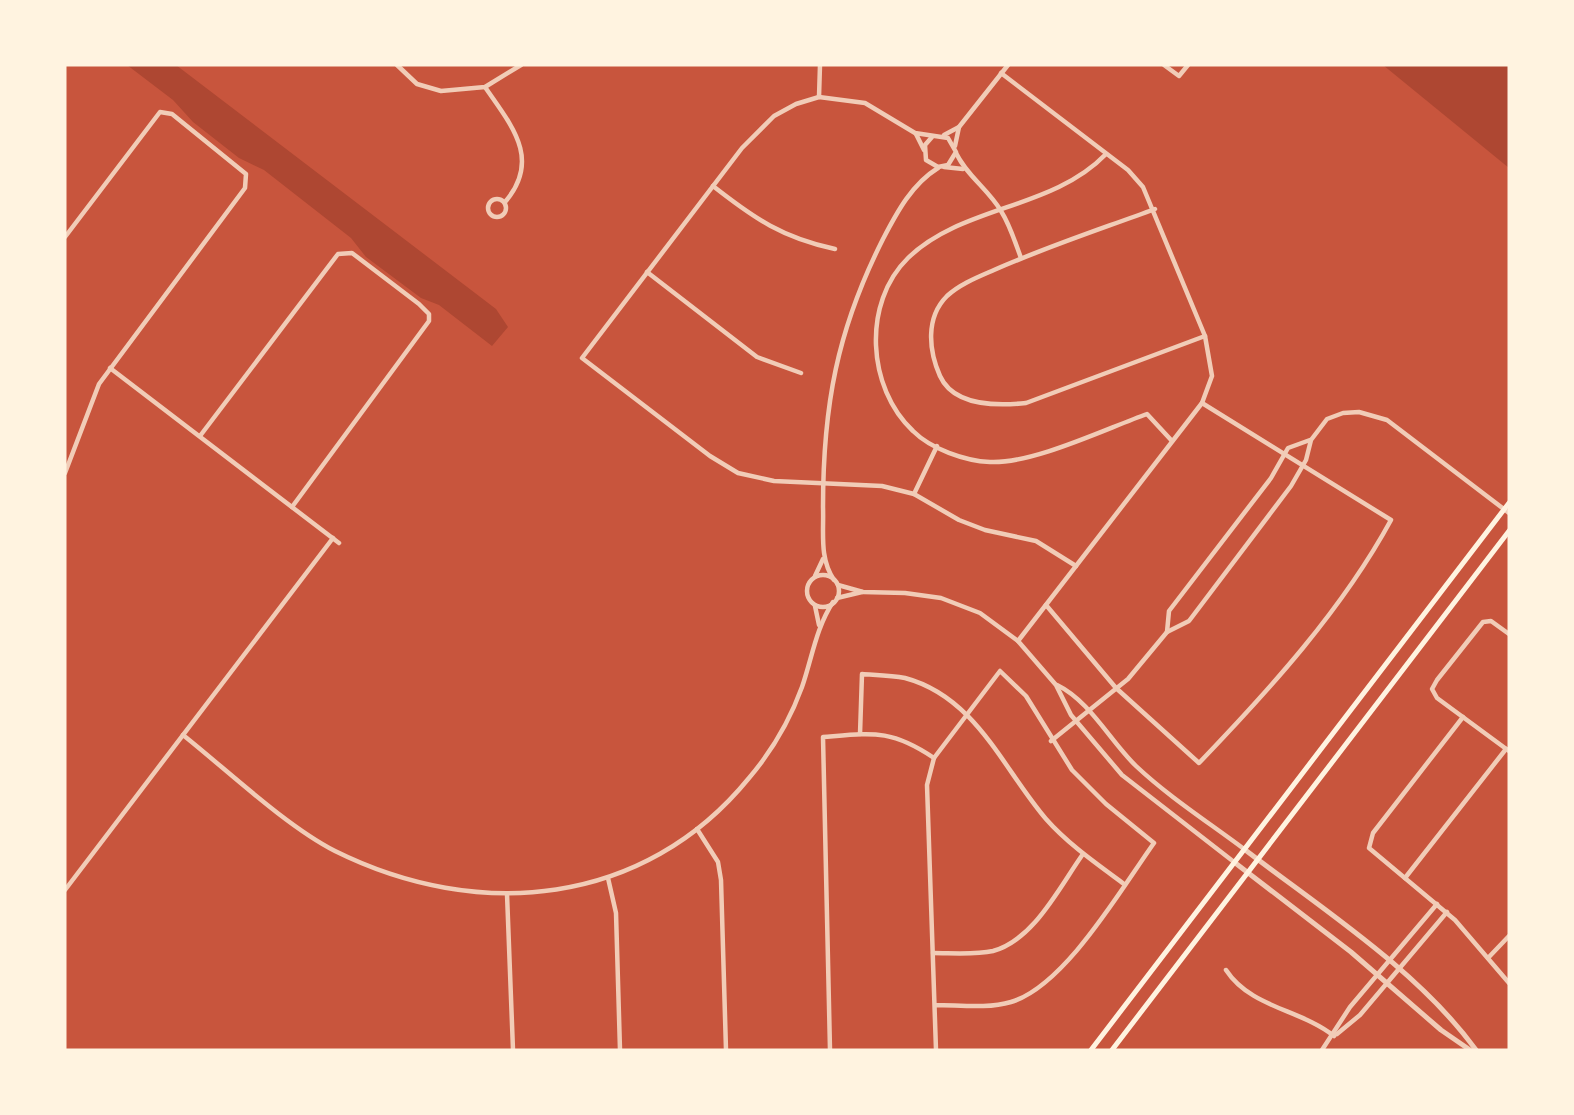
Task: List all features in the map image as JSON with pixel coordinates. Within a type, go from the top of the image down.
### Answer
[{"type":"main road","points":[[1091,1050],[1507,511],[1509,503]]},
{"type":"main road","points":[[1112,1050],[1509,531]]},
{"type":"street","points":[[397,65],[417,84],[432,90],[485,87],[521,65]]},
{"type":"street","points":[[819,97],[820,65]]},
{"type":"street","points":[[1008,65],[959,127],[943,136],[932,137],[915,133],[865,103],[819,97],[796,104],[774,116],[742,148],[582,358],[710,456],[738,473],[774,481],[823,481],[882,486],[914,494],[959,520],[985,530],[1036,541],[1076,566]]},
{"type":"street","points":[[1164,65],[1179,76],[1188,65]]},
{"type":"street","points":[[1001,73],[1107,154],[1143,187],[1155,209],[1205,336],[1212,376],[1202,403],[1018,641]]},
{"type":"street","points":[[485,87],[513,128],[522,148],[518,182],[505,202],[507,210],[502,217],[490,215],[490,203],[497,199],[505,202]]},
{"type":"street","points":[[65,236],[154,117],[164,111],[239,165],[247,177],[245,188],[110,368],[92,397],[65,473]]},
{"type":"street","points":[[922,177],[952,162],[959,127]]},
{"type":"street","points":[[183,735],[281,813],[333,850],[403,880],[507,894],[560,889],[608,877],[676,847],[749,779],[773,746],[802,687],[819,625],[835,600],[836,582],[824,558],[823,481],[827,409],[848,319],[891,223],[922,177],[926,160],[915,133]]},
{"type":"street","points":[[943,136],[955,149],[964,169],[1001,211],[1021,258]]},
{"type":"street","points":[[924,150],[932,137]]},
{"type":"street","points":[[1107,154],[1089,172],[1065,187],[932,236],[905,261],[885,289],[877,327],[875,362],[890,399],[912,431],[937,446],[966,458],[991,462],[1019,460],[1147,414],[1172,442]]},
{"type":"street","points":[[926,160],[941,167],[964,169]]},
{"type":"street","points":[[713,186],[759,222],[779,233],[835,249]]},
{"type":"street","points":[[1155,209],[1021,258],[967,282],[946,297],[933,321],[930,352],[942,381],[967,400],[995,407],[1026,404],[1205,336]]},
{"type":"street","points":[[200,436],[335,257],[347,251],[419,304],[430,317],[292,507]]},
{"type":"street","points":[[647,272],[757,357],[801,373]]},
{"type":"street","points":[[110,368],[339,543]]},
{"type":"street","points":[[1046,605],[1116,688],[1199,763],[1265,692],[1312,635],[1373,552],[1391,520],[1202,403]]},
{"type":"street","points":[[1051,741],[1128,679],[1167,632],[1189,621],[1292,486],[1311,440],[1327,419],[1343,413],[1359,412],[1387,420],[1507,511]]},
{"type":"street","points":[[1167,632],[1169,611],[1284,456],[1294,444],[1311,440]]},
{"type":"street","points":[[914,494],[937,446]]},
{"type":"street","points":[[65,890],[332,538]]},
{"type":"street","points":[[819,625],[815,606],[808,596],[812,580],[824,558]]},
{"type":"street","points":[[812,580],[824,575],[863,592]]},
{"type":"street","points":[[815,606],[827,606],[835,600],[863,592],[905,593],[941,598],[980,614],[1018,641],[1056,685],[1063,703],[1076,721],[1122,775],[1378,975],[1441,1030],[1470,1050]]},
{"type":"street","points":[[1405,878],[1508,750],[1437,698],[1433,690],[1443,671],[1486,621],[1509,634]]},
{"type":"street","points":[[935,1005],[1010,1002],[1039,989],[1066,963],[1154,843],[1106,804],[1072,770],[1051,741],[1026,696],[1000,671],[934,758],[927,785],[936,1050]]},
{"type":"street","points":[[860,734],[862,674],[906,679],[940,696],[967,715],[994,744],[1047,820],[1083,853],[1124,884]]},
{"type":"street","points":[[1056,685],[1072,694],[1150,778],[1398,970],[1450,1017],[1476,1050]]},
{"type":"street","points":[[1463,717],[1373,833],[1369,844],[1374,854],[1447,912],[1509,983]]},
{"type":"street","points":[[830,1050],[823,737],[884,734],[908,741],[934,758]]},
{"type":"street","points":[[697,829],[718,862],[721,880],[726,1050]]},
{"type":"street","points":[[933,953],[990,951],[1011,944],[1035,921],[1083,853]]},
{"type":"street","points":[[608,877],[616,913],[620,1050]]},
{"type":"street","points":[[507,894],[513,1050]]},
{"type":"street","points":[[1334,1037],[1350,1007],[1437,904]]},
{"type":"street","points":[[1322,1050],[1360,1015],[1447,912]]},
{"type":"street","points":[[1488,958],[1509,936]]},
{"type":"street","points":[[1226,970],[1233,982],[1250,995],[1313,1022],[1334,1037]]},
{"type":"shaded area","points":[[127,65],[176,65],[496,309],[508,327],[492,346],[439,305],[421,298],[366,257],[351,238],[264,170],[239,158],[193,122],[173,100]]},
{"type":"shaded area","points":[[1383,65],[1509,65],[1509,168]]}]
